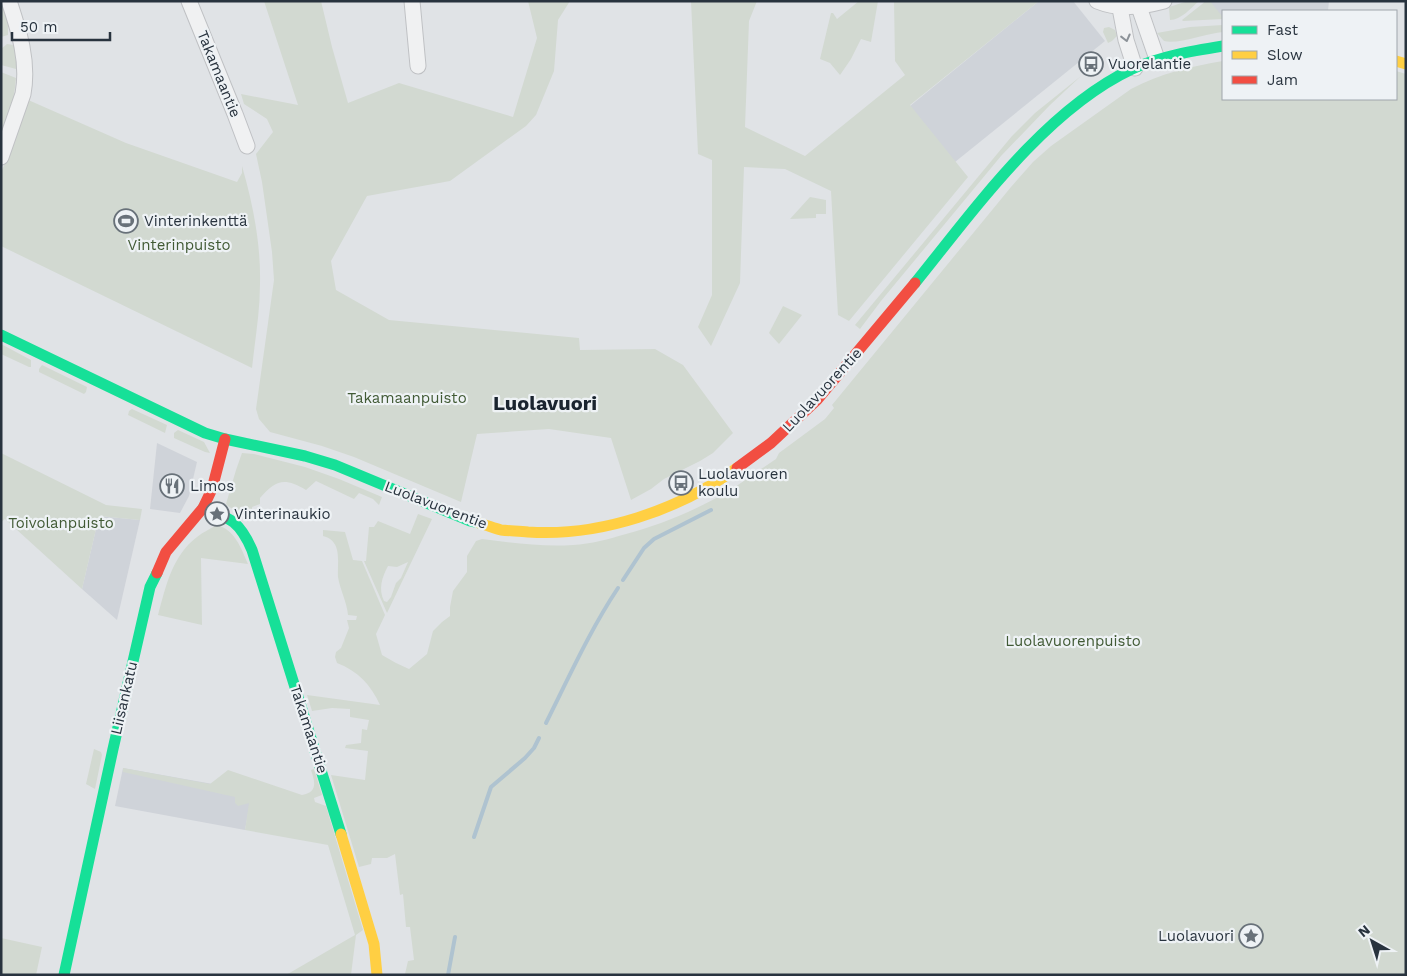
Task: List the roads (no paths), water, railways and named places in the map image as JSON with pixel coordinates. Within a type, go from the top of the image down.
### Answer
[{"type":"street","points":[[1,157],[23,94],[24,84],[23,50],[9,1]]},
{"type":"street","name":"Takamaantie","points":[[189,1],[247,146]]},
{"type":"street","points":[[412,1],[418,66]]},
{"type":"street","points":[[1097,1],[1120,8],[1164,1]]},
{"type":"street","points":[[1139,6],[1157,59]]},
{"type":"street","points":[[1120,8],[1126,40],[1135,68]]},
{"type":"street","name":"Luolavuorentie","points":[[1,335],[205,433],[305,456],[335,465],[470,521],[503,530],[545,533],[595,528],[650,514],[675,504],[727,475],[771,443],[817,400],[852,360],[1021,156],[1070,110],[1121,74],[1135,68],[1157,59],[1222,46]]},
{"type":"street","name":"Liisankatu","points":[[64,975],[150,588],[166,552],[203,508],[212,489],[225,439]]},
{"type":"street","name":"Takamaantie","points":[[203,508],[232,520],[240,526],[252,550],[345,845],[374,944],[377,975]]},
{"type":"waterway","points":[[623,580],[644,548],[654,539],[711,510]]},
{"type":"waterway","points":[[546,723],[589,637],[618,588]]},
{"type":"waterway","points":[[474,837],[491,787],[525,758],[534,748],[539,738]]},
{"type":"waterway","points":[[448,975],[455,937]]},
{"type":"place","name":"Vuorelantie","points":[[1091,64]]},
{"type":"place","name":"Vinterinkenttä","points":[[126,221]]},
{"type":"place","name":"Luolavuoren koulu","points":[[681,483]]},
{"type":"place","name":"Limos","points":[[172,486]]},
{"type":"place","name":"Vinterinaukio","points":[[217,514]]},
{"type":"place","name":"Luolavuori","points":[[1251,936]]},
{"type":"district","name":"Luolavuori","points":[[545,403]]},
{"type":"park label","name":"Vinterinpuisto","points":[[179,245]]},
{"type":"park label","name":"Takamaanpuisto","points":[[407,398]]},
{"type":"park label","name":"Toivolanpuisto","points":[[61,523]]},
{"type":"park label","name":"Luolavuorenpuisto","points":[[1073,641]]}]
